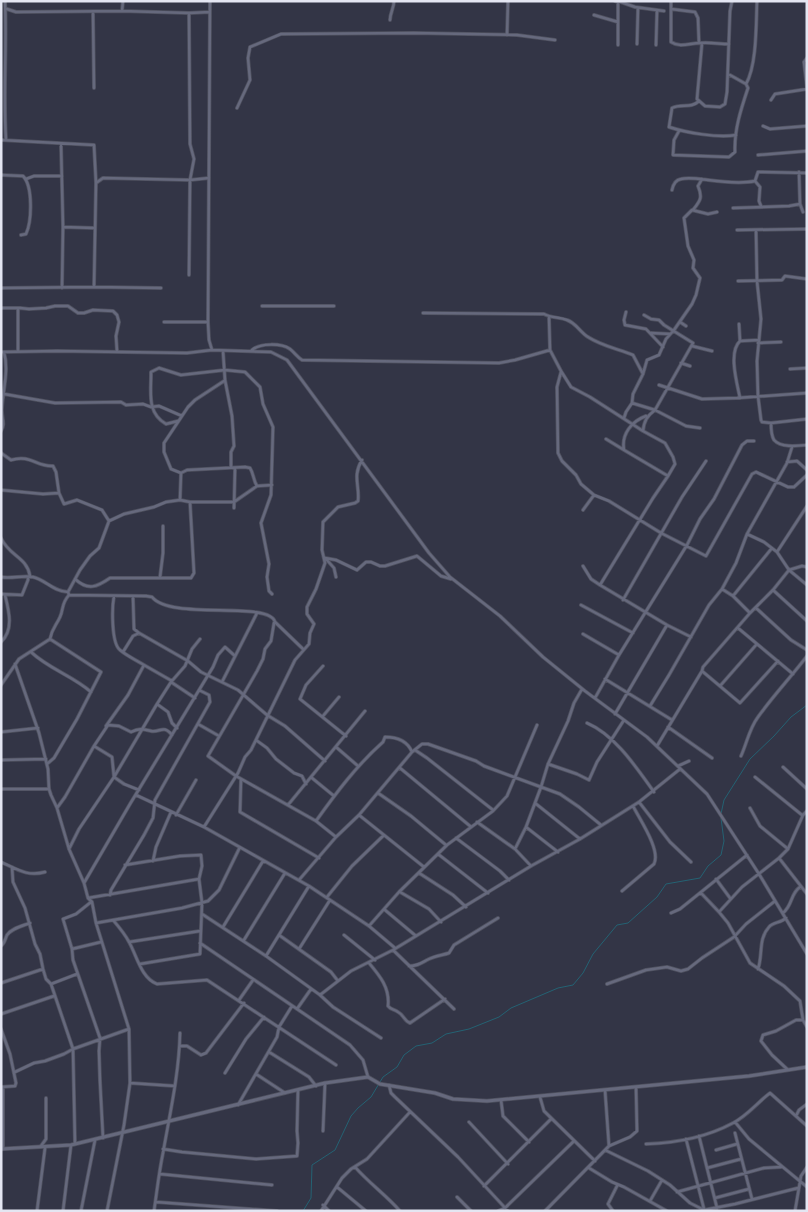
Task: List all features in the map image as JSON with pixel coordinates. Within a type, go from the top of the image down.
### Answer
[{"type":"street","points":[[5,1],[7,8],[3,112],[6,140]]},
{"type":"street","points":[[122,11],[123,1]]},
{"type":"street","points":[[210,1],[208,322],[209,340],[212,350]]},
{"type":"street","points":[[390,20],[394,1]]},
{"type":"street","points":[[507,35],[508,1]]},
{"type":"street","points":[[670,1],[671,42],[673,44],[681,46],[700,43],[730,44]]},
{"type":"street","points":[[671,8],[696,12],[700,43],[697,91],[699,101],[706,106],[720,107],[725,104],[729,74],[730,12],[732,1]]},
{"type":"street","points":[[746,84],[750,78],[757,1]]},
{"type":"street","points":[[618,45],[617,2],[638,8],[664,11]]},
{"type":"street","points":[[7,8],[16,12],[210,12]]},
{"type":"street","points":[[637,44],[638,8]]},
{"type":"street","points":[[656,45],[658,11]]},
{"type":"street","points":[[93,12],[94,88]]},
{"type":"street","points":[[189,13],[190,144],[194,159],[190,180],[189,275]]},
{"type":"street","points":[[594,15],[618,22]]},
{"type":"street","points":[[237,108],[250,80],[248,58],[250,47],[281,34],[414,33],[507,35],[555,40]]},
{"type":"street","points":[[771,100],[775,94],[807,89],[804,62],[807,58]]},
{"type":"street","points":[[679,131],[674,140],[673,155],[729,157],[734,152],[738,118],[748,88],[746,84],[729,74]]},
{"type":"street","points":[[699,101],[697,104],[672,108],[670,127],[679,131],[724,137],[736,135]]},
{"type":"street","points":[[763,126],[770,129],[807,126]]},
{"type":"street","points":[[1,140],[94,145],[96,183],[94,287]]},
{"type":"street","points":[[61,144],[62,288]]},
{"type":"street","points":[[758,155],[807,150]]},
{"type":"street","points":[[755,181],[758,172],[807,172]]},
{"type":"street","points":[[799,172],[800,204],[803,212]]},
{"type":"street","points":[[1,175],[23,176],[26,179],[30,192],[28,228],[26,234],[21,235]]},
{"type":"street","points":[[26,179],[34,176],[62,176]]},
{"type":"street","points":[[96,183],[103,178],[190,180],[209,178]]},
{"type":"street","points":[[672,190],[674,183],[680,179],[749,183],[755,181]]},
{"type":"street","points":[[624,418],[632,404],[633,394],[643,374],[647,360],[658,355],[696,295],[700,278],[693,268],[694,260],[688,246],[684,218],[701,201],[702,195],[698,186],[702,179]]},
{"type":"street","points":[[755,181],[760,187],[759,201],[761,206]]},
{"type":"street","points":[[733,208],[800,204]]},
{"type":"street","points":[[692,210],[708,214],[717,212]]},
{"type":"street","points":[[63,227],[94,228]]},
{"type":"street","points":[[737,230],[807,229]]},
{"type":"street","points":[[756,230],[757,281],[761,320],[758,342],[758,396],[761,420],[762,422],[771,423],[807,419]]},
{"type":"street","points":[[738,281],[782,280],[785,276],[807,279]]},
{"type":"street","points":[[1,288],[161,288]]},
{"type":"street","points":[[1,308],[29,309],[68,306],[78,313],[86,314],[93,310],[113,311],[117,314],[119,322],[116,336],[117,351]]},
{"type":"street","points":[[262,306],[334,306]]},
{"type":"street","points":[[18,308],[18,352]]},
{"type":"street","points":[[626,312],[625,325],[646,329],[663,347]]},
{"type":"street","points":[[423,313],[544,314],[549,317],[566,319],[575,324],[587,336],[601,344],[633,355],[643,374]]},
{"type":"street","points":[[644,315],[651,319],[659,320],[691,341],[692,346]]},
{"type":"street","points":[[549,317],[550,350],[554,354],[561,371],[571,387],[664,443],[673,457],[674,464],[668,476],[600,585]]},
{"type":"street","points":[[164,322],[208,322]]},
{"type":"street","points":[[680,322],[686,326]]},
{"type":"street","points":[[739,324],[740,341]]},
{"type":"street","points":[[651,333],[671,334]]},
{"type":"street","points":[[740,398],[734,365],[735,346],[740,341],[781,342]]},
{"type":"street","points":[[251,351],[257,346],[284,346],[293,351],[302,360],[499,363],[550,350]]},
{"type":"street","points":[[692,346],[712,351]]},
{"type":"street","points":[[624,450],[623,440],[632,424],[656,410],[686,352],[692,346]]},
{"type":"street","points":[[1,431],[4,424],[2,406],[6,375],[6,361],[2,352],[117,351],[187,353],[212,350],[251,351],[271,352],[287,360],[429,553],[452,579],[500,616],[548,661],[582,689],[656,746],[707,794],[759,874],[807,954]]},
{"type":"street","points":[[223,351],[225,380],[232,416],[234,446],[231,452],[231,467],[234,469],[234,508]]},
{"type":"street","points":[[681,363],[690,366]]},
{"type":"street","points":[[178,421],[163,423],[151,407],[151,372],[155,369],[159,368],[174,374],[188,375],[202,371],[225,370],[244,372],[260,387],[263,404],[273,427],[271,495],[261,522],[269,564],[267,576],[269,591],[272,594]]},
{"type":"street","points":[[790,369],[807,368]]},
{"type":"street","points":[[561,371],[557,387],[558,453],[562,461],[576,475],[583,487],[594,495],[609,501],[661,533],[706,556],[754,472],[788,487],[794,487],[806,476]]},
{"type":"street","points":[[225,380],[195,400],[178,421],[163,446],[171,469],[181,473],[187,470],[231,467],[250,468],[253,480],[257,486]]},
{"type":"street","points":[[659,386],[702,399],[807,393]]},
{"type":"street","points":[[4,394],[55,404],[121,402],[126,405],[143,404],[151,407],[159,406],[182,416]]},
{"type":"street","points":[[121,402],[122,398]]},
{"type":"street","points":[[632,404],[656,410],[673,418],[680,424],[700,428]]},
{"type":"street","points":[[643,431],[648,416]]},
{"type":"street","points":[[771,423],[774,440],[780,444],[792,447],[807,445]]},
{"type":"street","points":[[606,439],[668,476]]},
{"type":"street","points":[[595,698],[726,478],[742,445],[748,441],[754,441]]},
{"type":"street","points":[[650,706],[709,606],[722,589],[736,563],[747,534],[787,462],[792,447]]},
{"type":"street","points":[[1,453],[11,460],[19,458],[30,459],[46,466],[53,466],[56,472],[59,493],[64,504],[77,500],[102,510],[109,521]]},
{"type":"street","points":[[204,827],[236,776],[244,757],[251,750],[295,660],[309,644],[310,633],[314,624],[307,614],[307,604],[316,589],[325,564],[322,550],[323,522],[338,507],[358,501],[357,475],[358,466],[362,460]]},
{"type":"street","points":[[623,600],[661,533],[706,461]]},
{"type":"street","points":[[787,462],[796,461],[807,470]]},
{"type":"street","points":[[180,500],[181,473]]},
{"type":"street","points":[[1,685],[19,659],[50,639],[52,630],[59,618],[63,602],[90,556],[99,548],[109,521],[124,514],[154,507],[161,503],[180,500],[190,502],[234,502],[257,486],[272,485]]},
{"type":"street","points":[[1,490],[43,494],[59,493]]},
{"type":"street","points":[[583,510],[594,495]]},
{"type":"street","points":[[75,579],[82,585],[91,586],[99,585],[110,578],[191,578],[194,572],[190,502]]},
{"type":"street","points":[[777,552],[807,506]]},
{"type":"street","points":[[160,578],[163,554],[162,526]]},
{"type":"street","points":[[747,534],[777,552],[789,570],[807,585]]},
{"type":"street","points":[[1,538],[12,553],[24,560],[29,576],[22,595],[3,595],[8,609],[9,630],[1,642]]},
{"type":"street","points":[[732,596],[772,548]]},
{"type":"street","points":[[325,558],[336,560],[357,570],[366,562],[383,567],[417,556],[441,576],[452,579]]},
{"type":"street","points":[[325,558],[334,568],[336,577]]},
{"type":"street","points":[[583,566],[590,579],[623,600],[691,637]]},
{"type":"street","points":[[656,746],[703,667],[750,613],[774,590],[789,570],[802,566],[807,567]]},
{"type":"street","points":[[1,577],[36,577],[58,591],[69,594],[152,597],[163,605],[175,608],[270,615],[303,649]]},
{"type":"street","points":[[722,589],[750,613]]},
{"type":"street","points":[[774,590],[807,621]]},
{"type":"street","points":[[114,596],[112,612],[114,639],[118,649],[172,681],[195,698]]},
{"type":"street","points":[[133,596],[134,629],[188,661],[207,675],[234,687],[325,760]]},
{"type":"street","points":[[581,605],[632,633]]},
{"type":"street","points":[[756,608],[791,640],[807,650]]},
{"type":"street","points":[[222,682],[257,613]]},
{"type":"street","points":[[275,622],[271,641],[265,650],[263,659],[208,756],[236,776],[316,821],[336,837]]},
{"type":"street","points":[[615,714],[667,625]]},
{"type":"street","points":[[738,628],[793,674]]},
{"type":"street","points":[[123,652],[134,636],[139,633]]},
{"type":"street","points":[[583,634],[619,655]]},
{"type":"street","points":[[47,764],[54,758],[101,671],[50,639]]},
{"type":"street","points":[[69,850],[79,829],[114,777],[157,704],[188,661],[192,649],[200,639]]},
{"type":"street","points":[[720,686],[756,645]]},
{"type":"street","points":[[84,883],[225,646],[235,656]]},
{"type":"street","points":[[31,652],[44,664],[78,682],[91,692]]},
{"type":"street","points":[[741,756],[748,734],[758,717],[807,656]]},
{"type":"street","points":[[702,671],[740,703],[778,661]]},
{"type":"street","points":[[15,664],[38,728],[47,764],[49,789],[57,808],[69,850],[84,883],[88,898],[92,902],[101,942],[129,1029],[130,1083],[123,1133],[107,1211]]},
{"type":"street","points":[[57,808],[65,798],[94,746],[128,695],[144,666]]},
{"type":"street","points":[[323,666],[306,685],[300,699],[346,736]]},
{"type":"street","points":[[605,679],[672,720]]},
{"type":"street","points":[[515,849],[526,827],[548,764],[568,721],[574,703],[582,689]]},
{"type":"street","points":[[110,895],[125,865],[151,822],[154,803],[198,724],[210,698],[209,695],[199,690]]},
{"type":"street","points":[[323,716],[339,697]]},
{"type":"street","points":[[157,704],[168,712],[172,723],[177,728]]},
{"type":"street","points":[[288,805],[365,712]]},
{"type":"street","points":[[548,764],[589,780],[597,762],[624,720]]},
{"type":"street","points":[[587,723],[607,734],[624,752],[654,792]]},
{"type":"street","points":[[198,724],[219,736]]},
{"type":"street","points":[[106,727],[112,725],[131,732],[142,728],[153,732],[158,729],[168,730],[172,735]]},
{"type":"street","points":[[369,926],[424,866],[470,826],[493,810],[507,796],[537,725]]},
{"type":"street","points":[[668,727],[712,758]]},
{"type":"street","points":[[1,732],[38,728]]},
{"type":"street","points":[[316,821],[358,766],[387,737],[407,742],[413,751],[427,758],[493,810]]},
{"type":"street","points":[[256,740],[267,748],[276,759],[294,773],[302,776],[306,784]]},
{"type":"street","points":[[299,880],[336,837],[359,815],[413,751],[422,744],[428,744],[516,777],[566,798],[601,825]]},
{"type":"street","points":[[94,746],[112,757],[114,777],[124,784],[139,790]]},
{"type":"street","points":[[336,747],[358,766]]},
{"type":"street","points":[[1,760],[46,759]]},
{"type":"street","points":[[320,995],[351,972],[441,922],[633,806],[654,792],[689,760]]},
{"type":"street","points":[[783,767],[807,789]]},
{"type":"street","points":[[400,768],[470,826]]},
{"type":"street","points":[[755,777],[803,815]]},
{"type":"street","points":[[312,778],[334,796]]},
{"type":"street","points":[[241,779],[240,812],[319,858]]},
{"type":"street","points":[[176,814],[196,780]]},
{"type":"street","points":[[1,788],[49,789]]},
{"type":"street","points":[[378,793],[411,816],[446,846]]},
{"type":"street","points":[[136,796],[204,827],[327,897],[369,926],[454,1010]]},
{"type":"street","points":[[639,802],[670,842],[691,862]]},
{"type":"street","points":[[535,803],[580,839]]},
{"type":"street","points":[[622,891],[654,864],[656,859],[654,848],[633,806]]},
{"type":"street","points":[[750,808],[760,826],[788,849]]},
{"type":"street","points":[[719,912],[730,899],[788,849],[803,815],[807,811]]},
{"type":"street","points":[[154,861],[156,847],[171,812]]},
{"type":"street","points":[[359,815],[424,866]]},
{"type":"street","points":[[477,822],[515,849],[531,866]]},
{"type":"street","points":[[526,827],[558,852]]},
{"type":"street","points":[[327,897],[352,866],[384,835]]},
{"type":"street","points":[[456,838],[509,880]]},
{"type":"street","points":[[96,923],[208,901],[219,890],[240,848]]},
{"type":"street","points":[[438,854],[488,893]]},
{"type":"street","points":[[125,865],[180,856],[201,855],[202,866],[199,879],[202,903],[200,954],[140,964]]},
{"type":"street","points":[[671,913],[680,909],[747,855]]},
{"type":"street","points":[[779,858],[807,894]]},
{"type":"street","points":[[223,927],[263,861]]},
{"type":"street","points":[[1,862],[22,873],[45,872]]},
{"type":"street","points":[[12,867],[14,882],[25,906],[46,979],[51,984],[72,1049],[73,1145],[63,1211]]},
{"type":"street","points":[[243,940],[285,873]]},
{"type":"street","points":[[419,873],[453,895],[466,907]]},
{"type":"street","points":[[88,898],[199,879]]},
{"type":"street","points":[[716,879],[730,899]]},
{"type":"street","points":[[266,956],[309,886]]},
{"type":"street","points":[[783,914],[789,908],[796,890],[800,887]]},
{"type":"street","points":[[400,892],[429,909],[441,922]]},
{"type":"street","points":[[700,893],[728,923],[750,963],[784,986],[800,1001],[802,1020],[807,1027]]},
{"type":"street","points":[[299,949],[330,900]]},
{"type":"street","points":[[607,984],[646,970],[667,967],[681,971],[688,969],[734,937],[746,924],[775,901]]},
{"type":"street","points":[[92,902],[76,914],[63,920],[72,949],[73,960],[100,1038],[103,1138]]},
{"type":"street","points":[[385,910],[416,936]]},
{"type":"street","points":[[202,914],[243,940],[320,995],[333,1007],[381,1038]]},
{"type":"street","points":[[409,966],[423,964],[428,960],[450,953],[454,945],[498,918]]},
{"type":"street","points":[[758,969],[761,940],[770,925],[781,922],[786,918]]},
{"type":"street","points":[[113,920],[129,942],[145,976],[151,982],[157,984],[207,980],[336,1065]]},
{"type":"street","points":[[1,946],[8,935],[18,927],[30,923]]},
{"type":"street","points":[[129,942],[200,931]]},
{"type":"street","points":[[344,934],[375,960]]},
{"type":"street","points":[[279,935],[331,972],[338,981]]},
{"type":"street","points":[[72,949],[101,942]]},
{"type":"street","points":[[200,943],[356,1050],[365,1065],[368,1077]]},
{"type":"street","points":[[369,963],[384,981],[389,998],[388,1006],[391,1010],[399,1012],[407,1022],[410,1023],[445,999]]},
{"type":"street","points":[[1,983],[43,969]]},
{"type":"street","points":[[51,984],[78,974]]},
{"type":"street","points":[[239,1000],[253,980]]},
{"type":"street","points":[[297,1009],[311,989]]},
{"type":"street","points":[[1,1014],[54,996]]},
{"type":"street","points":[[180,1046],[187,1046],[200,1055],[206,1053],[244,1003]]},
{"type":"street","points":[[238,1105],[269,1052],[277,1037],[279,1027],[292,1006]]},
{"type":"street","points":[[225,1073],[246,1039],[264,1018]]},
{"type":"street","points":[[787,1070],[761,1041],[763,1035],[776,1031],[796,1020],[802,1020]]},
{"type":"street","points":[[1,1029],[15,1072],[16,1085],[2,1087],[2,1149],[73,1145],[325,1083],[368,1077],[380,1084],[435,1093],[453,1099],[487,1101],[749,1076],[807,1068]]},
{"type":"street","points":[[15,1072],[34,1063],[45,1062],[100,1038],[129,1029]]},
{"type":"street","points":[[154,1211],[163,1149],[170,1121],[180,1033]]},
{"type":"street","points":[[269,1052],[309,1076],[316,1086]]},
{"type":"street","points":[[256,1074],[285,1093]]},
{"type":"street","points":[[130,1083],[175,1086]]},
{"type":"street","points":[[323,1131],[325,1083]]},
{"type":"street","points":[[388,1085],[391,1093],[458,1157],[508,1211]]},
{"type":"street","points":[[545,1211],[590,1168],[609,1146],[630,1137],[637,1131],[636,1087]]},
{"type":"street","points":[[163,1149],[256,1159],[297,1156],[298,1090]]},
{"type":"street","points":[[605,1090],[609,1146]]},
{"type":"street","points":[[646,1144],[699,1136],[735,1122],[770,1093],[807,1126]]},
{"type":"street","points":[[540,1097],[544,1112],[596,1161]]},
{"type":"street","points":[[37,1211],[43,1148],[41,1144],[46,1139],[46,1098]]},
{"type":"street","points":[[501,1100],[503,1116],[529,1142]]},
{"type":"street","points":[[796,1116],[807,1104]]},
{"type":"street","points":[[320,1211],[348,1173],[367,1159],[410,1112]]},
{"type":"street","points":[[484,1186],[551,1119]]},
{"type":"street","points":[[469,1122],[508,1164]]},
{"type":"street","points":[[735,1122],[750,1139],[781,1167],[807,1187]]},
{"type":"street","points":[[735,1133],[736,1144],[752,1200]]},
{"type":"street","points":[[699,1136],[717,1208]]},
{"type":"street","points":[[686,1139],[705,1210]]},
{"type":"street","points":[[81,1211],[95,1140]]},
{"type":"street","points":[[498,1211],[505,1208],[574,1141]]},
{"type":"street","points":[[716,1150],[736,1144]]},
{"type":"street","points":[[605,1150],[662,1180],[690,1203],[705,1210],[798,1188]]},
{"type":"street","points":[[707,1168],[741,1158]]},
{"type":"street","points":[[677,1192],[764,1168],[781,1167]]},
{"type":"street","points":[[795,1211],[801,1176],[807,1167]]},
{"type":"street","points":[[356,1168],[365,1179],[400,1211]]},
{"type":"street","points":[[590,1168],[617,1185],[667,1211]]},
{"type":"street","points":[[160,1174],[272,1185]]},
{"type":"street","points":[[650,1201],[662,1180]]},
{"type":"street","points":[[613,1211],[608,1204],[617,1185]]},
{"type":"street","points":[[336,1187],[366,1211]]},
{"type":"street","points":[[715,1198],[749,1189]]},
{"type":"street","points":[[457,1197],[471,1211]]},
{"type":"street","points":[[156,1202],[277,1211]]},
{"type":"street","points":[[323,1205],[330,1211]]},
{"type":"waterway","points":[[721,814],[724,800],[750,759],[791,717],[807,705]]},
{"type":"waterway","points":[[303,1211],[311,1198],[312,1165],[335,1150],[351,1116],[371,1097],[383,1077],[397,1067],[404,1055],[416,1046],[432,1043],[446,1034],[469,1029],[499,1017],[511,1008],[558,988],[573,985],[583,973],[593,954],[617,925],[628,923],[657,897],[666,884],[700,878],[708,866],[721,855],[724,841],[721,818]]}]
